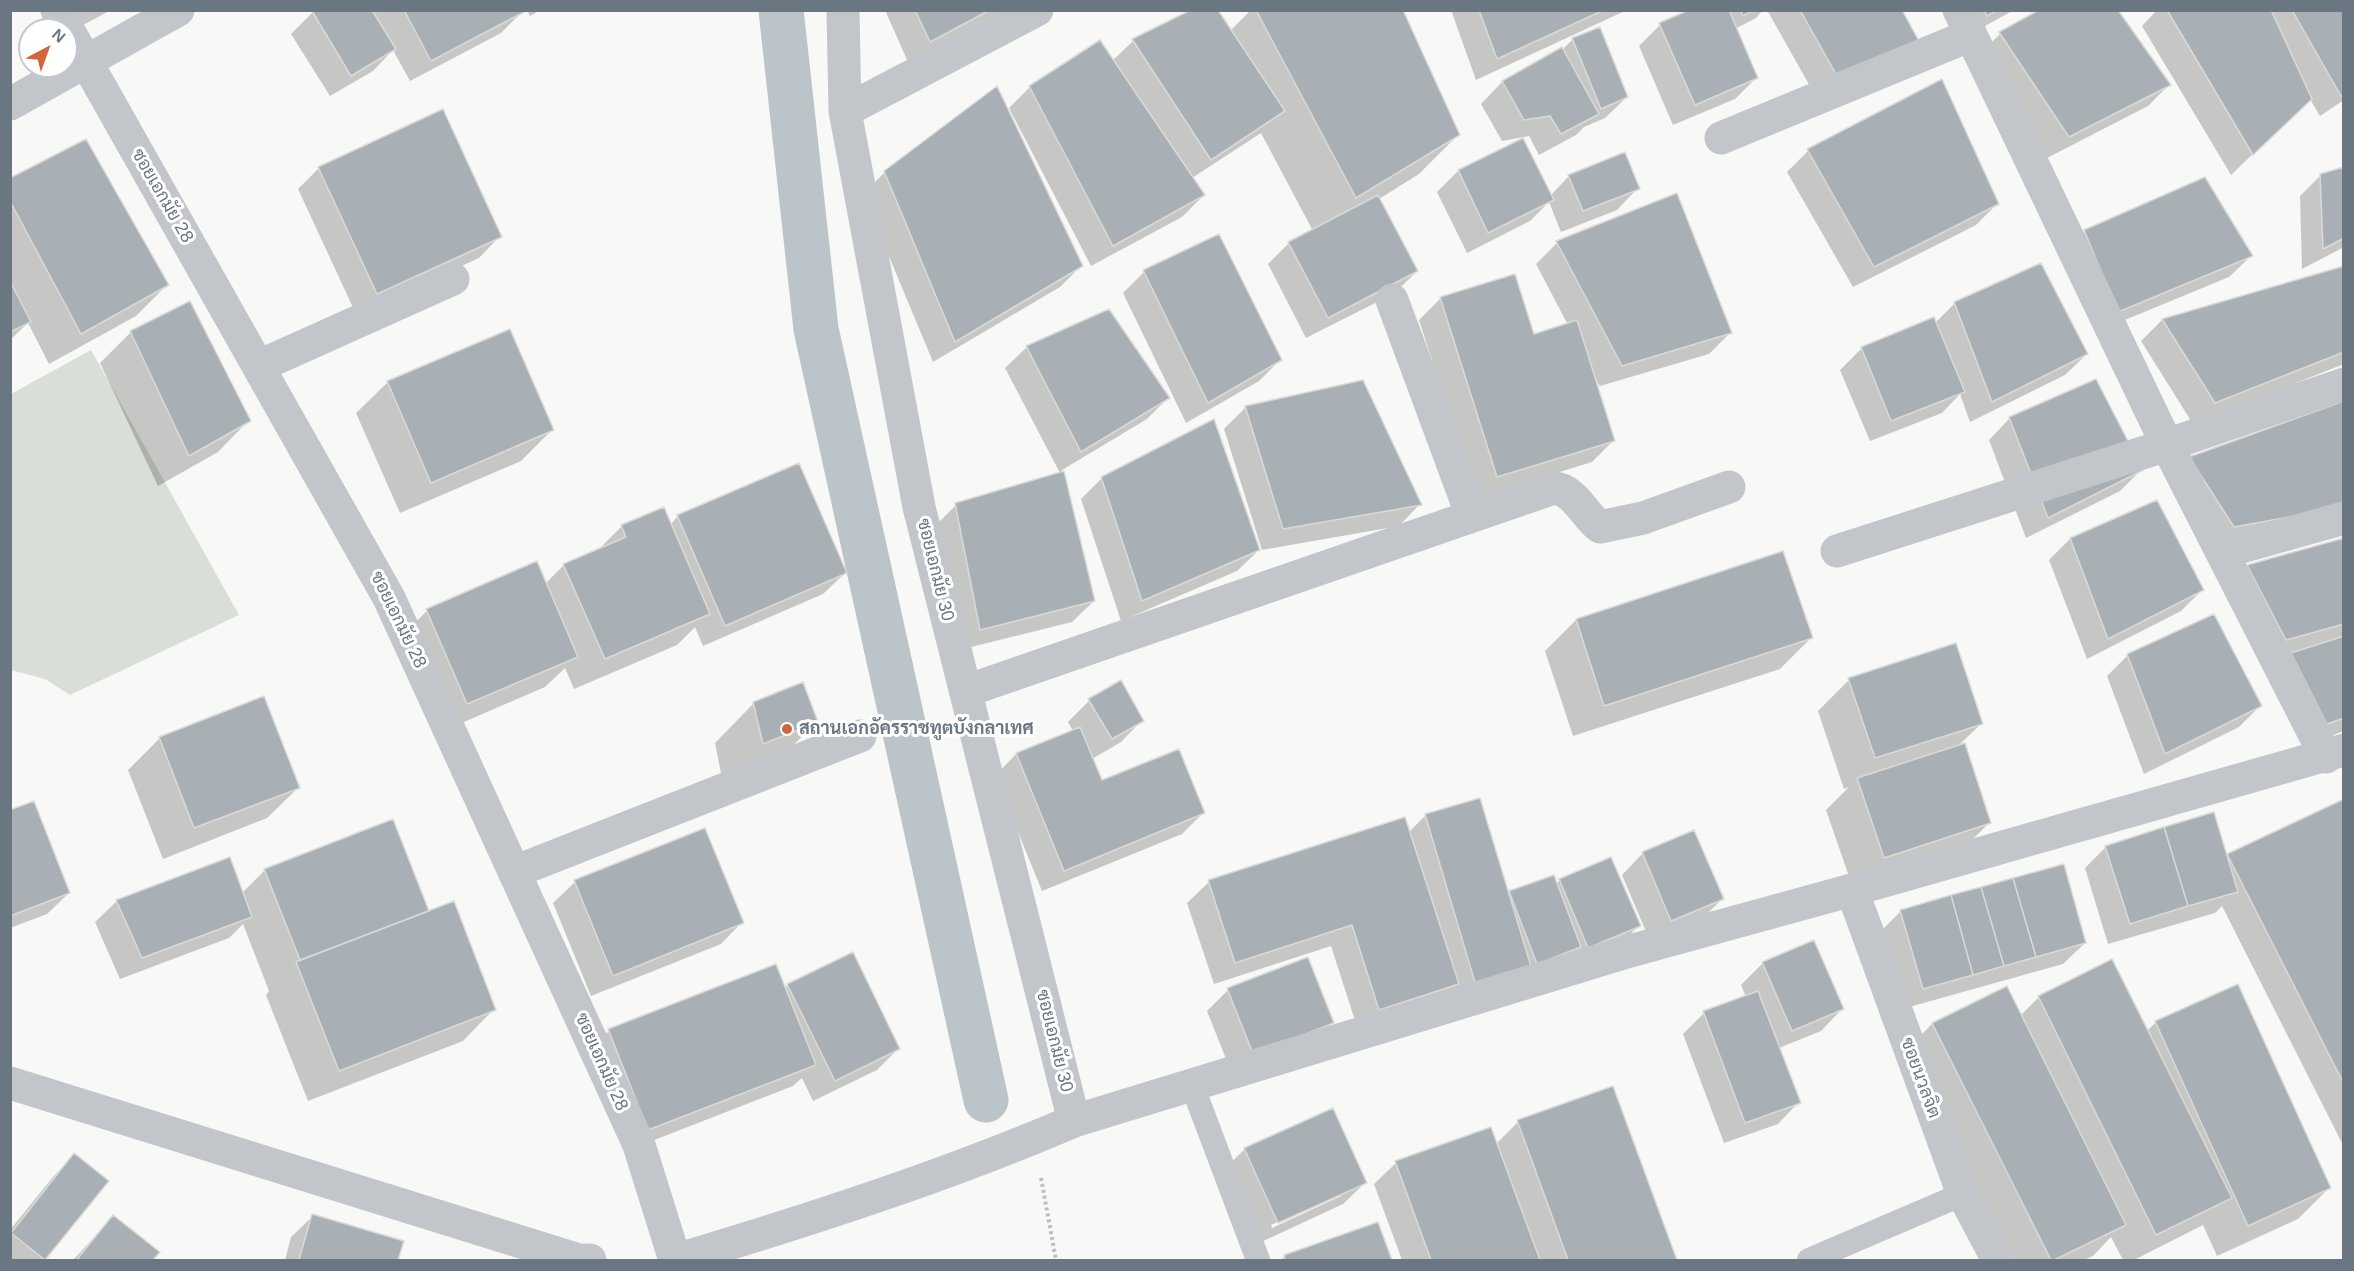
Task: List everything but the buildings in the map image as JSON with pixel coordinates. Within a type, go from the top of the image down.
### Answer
[{"type":"street","name":"ซอยเอกมัย 28","points":[[57,10],[389,598],[639,1145],[676,1260]]},
{"type":"street","points":[[10,104],[178,10]]},
{"type":"street","name":"ซอยเอกมัย 30","points":[[843,10],[845,111],[919,507],[1074,1121]]},
{"type":"street","points":[[845,111],[1037,10]]},
{"type":"street","points":[[676,1260],[802,1222],[1034,1139],[1074,1121],[1630,951],[2335,754],[2223,552],[2167,444],[1968,18],[1721,138]]},
{"type":"street","points":[[259,366],[453,279]]},
{"type":"street","points":[[1392,300],[1472,516]]},
{"type":"street","points":[[1837,551],[2167,444],[2343,384]]},
{"type":"street","points":[[966,691],[1554,488],[1561,488],[1568,492],[1589,519],[1600,527],[1643,518],[1729,487]]},
{"type":"street","points":[[2223,552],[2343,518]]},
{"type":"street","points":[[514,872],[860,736]]},
{"type":"street","name":"ซอยนวลจิต","points":[[1852,890],[1963,1194],[1998,1260]]},
{"type":"street","points":[[10,1083],[568,1257],[590,1260]]},
{"type":"lane","points":[[1192,1085],[1258,1260]]},
{"type":"lane","points":[[1809,1260],[1963,1194]]},
{"type":"path","points":[[1034,1139],[1056,1260]]},
{"type":"shaded area","points":[[91,350],[239,615],[70,695],[45,679],[11,670],[11,394]]},
{"type":"waterway","points":[[781,10],[816,329],[986,1100]]},
{"type":"place","name":"สถานเอกอัครราชทูตบังกลาเทศ","points":[[787,729]]}]
